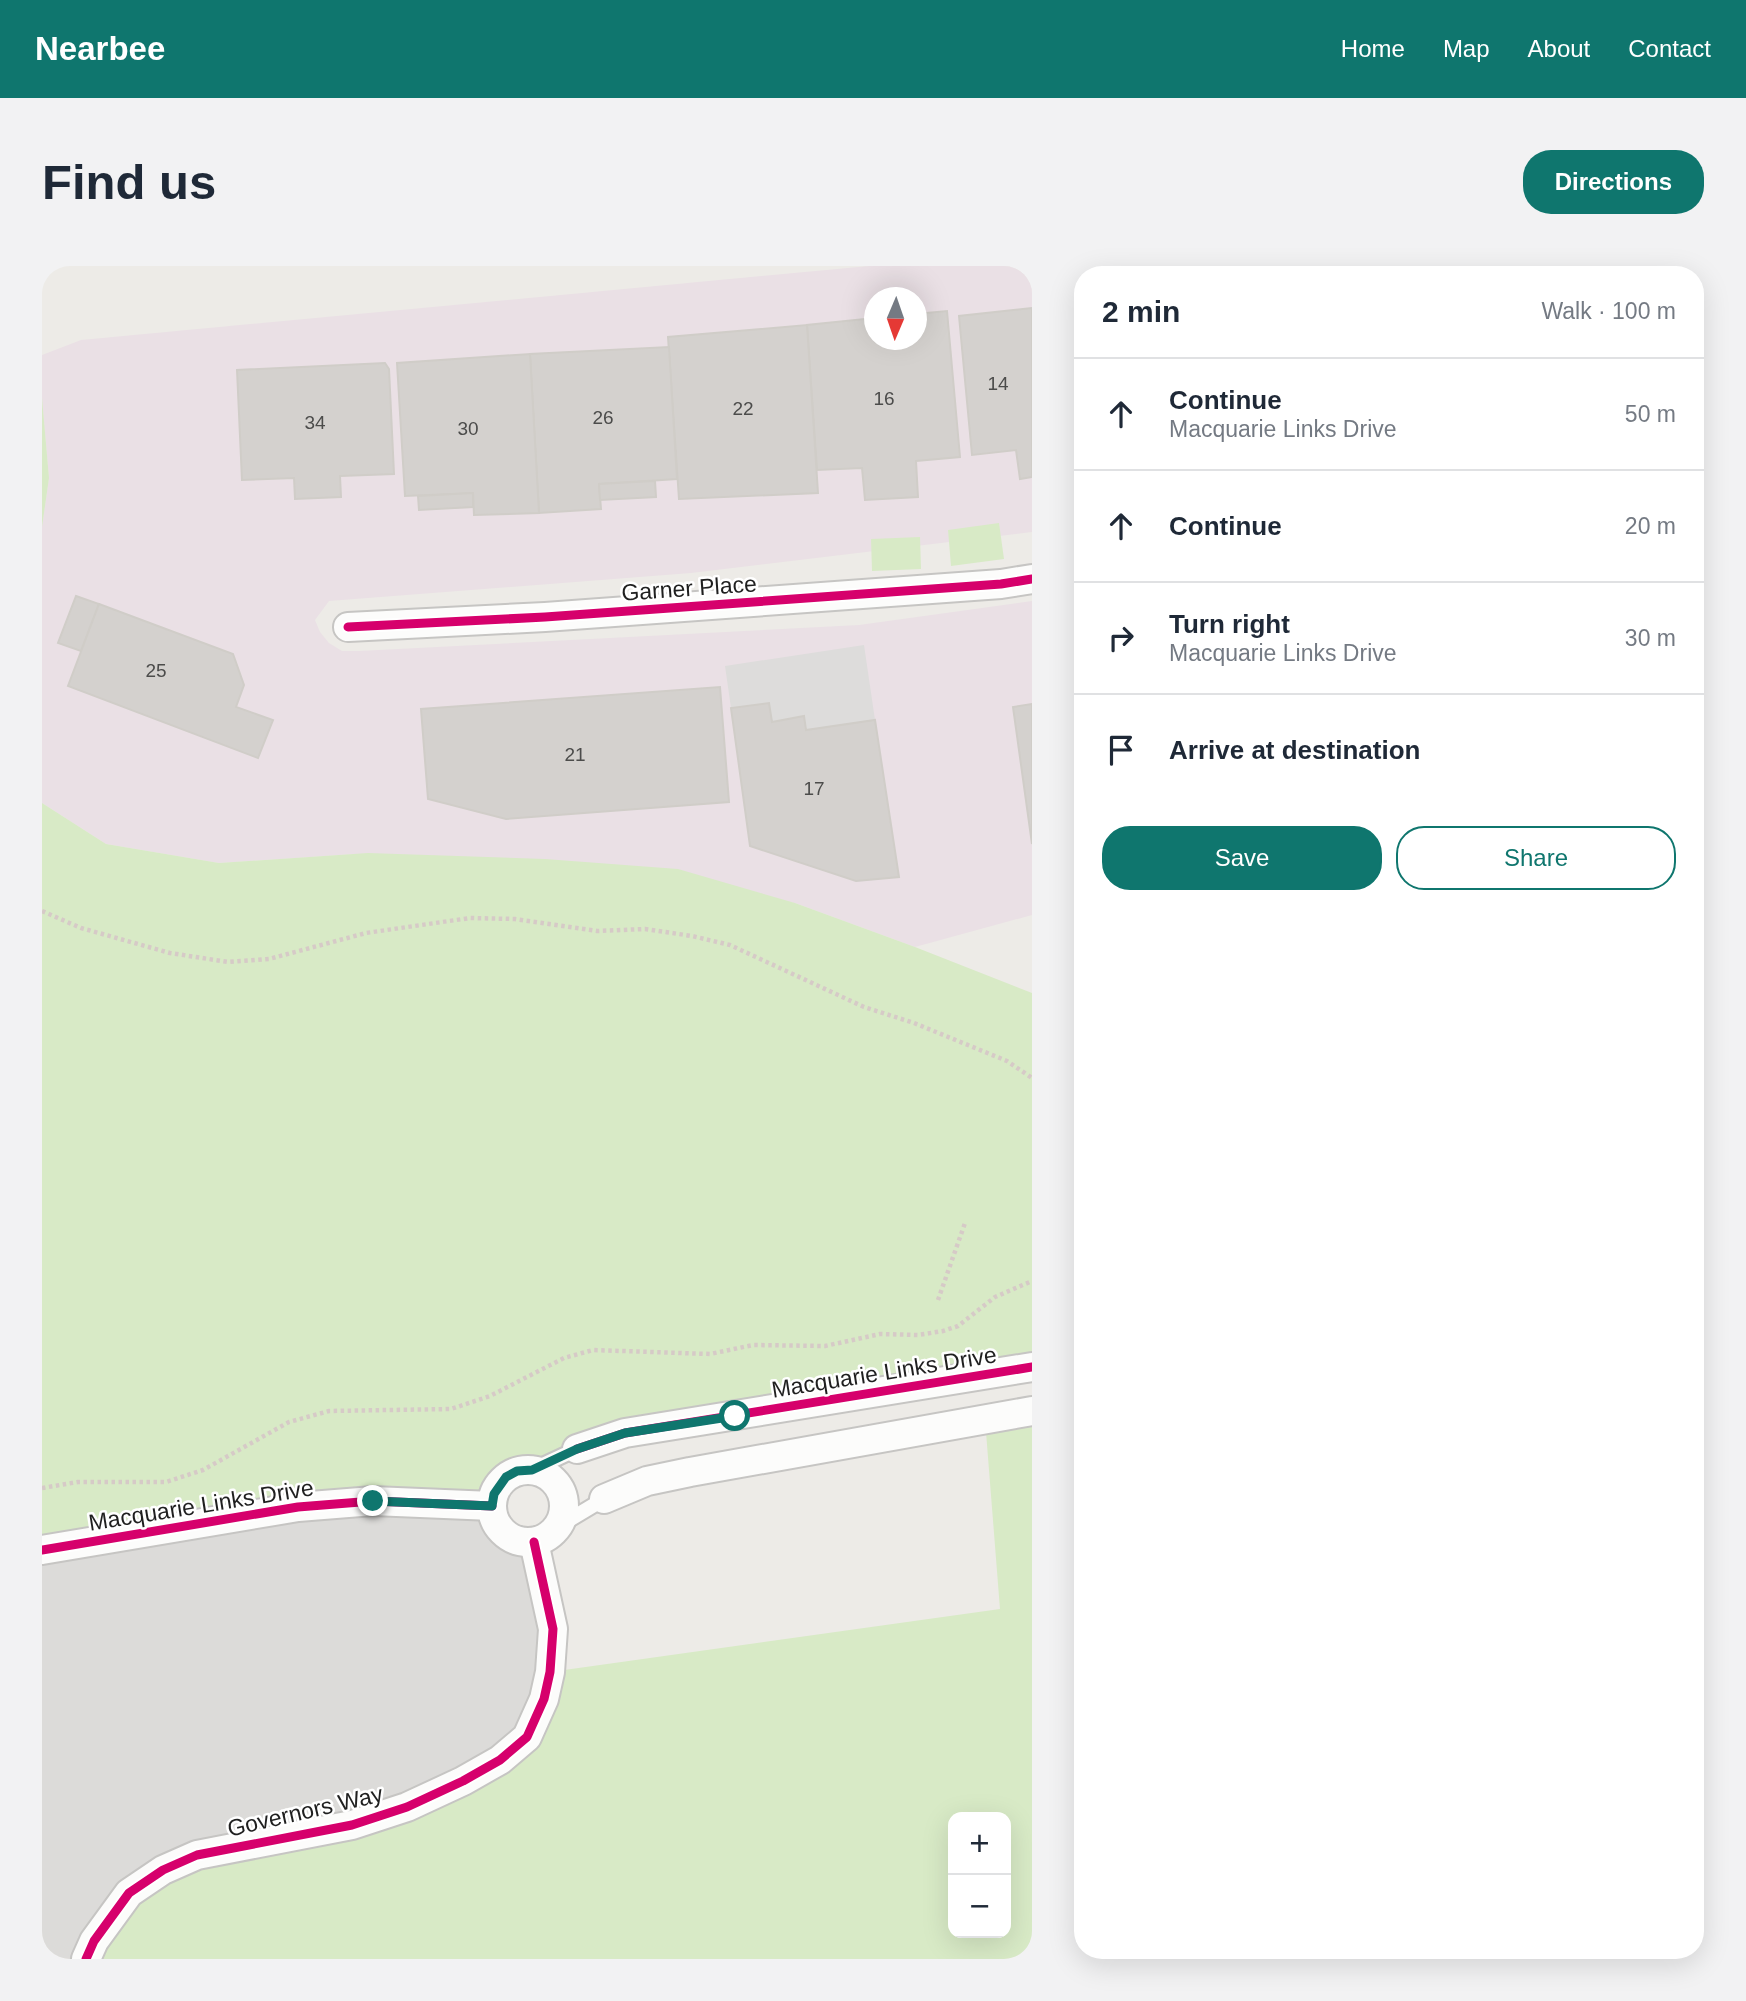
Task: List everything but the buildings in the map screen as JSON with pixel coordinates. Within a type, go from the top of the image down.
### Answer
[{"type":"street","name":"Garner Place","points":[[348,627],[758,603],[988,585],[1032,579]]},
{"type":"street","name":"Macquarie Links Drive","points":[[577,1449],[625,1433],[1032,1367]]},
{"type":"street","points":[[604,1499],[647,1481],[690,1472],[1032,1411]]},
{"type":"street","points":[[532,1470],[543,1472],[559,1487],[565,1506],[559,1526],[552,1534],[534,1542],[524,1542],[504,1533],[493,1516],[492,1506],[494,1494],[506,1477],[517,1471],[532,1470]]},
{"type":"street","name":"Macquarie Links Drive","points":[[42,1549],[298,1507],[373,1501],[492,1506]]},
{"type":"street","name":"Governors Way","points":[[86,1959],[94,1941],[130,1893],[163,1870],[197,1855],[352,1825],[407,1807],[500,1760],[527,1737],[542,1706],[550,1672],[554,1629],[534,1542]]},
{"type":"lane","name":"Macquarie Links Drive","points":[[532,1470],[577,1449]]},
{"type":"lane","points":[[559,1526],[604,1499]]},
{"type":"path","points":[[42,911],[81,928],[170,953],[228,962],[269,959],[366,933],[470,918],[515,919],[597,931],[645,929],[692,936],[730,945],[864,1007],[914,1023],[1007,1061],[1032,1078]]},
{"type":"path","points":[[938,1300],[965,1223]]},
{"type":"path","points":[[42,1488],[78,1482],[166,1482],[203,1470],[289,1422],[329,1411],[451,1409],[490,1396],[564,1359],[593,1350],[710,1354],[752,1345],[825,1346],[880,1334],[918,1335],[943,1331],[958,1326],[995,1297],[1032,1281]]},
{"type":"shaded area","points":[[869,266],[1032,266],[1032,532],[691,573],[329,601],[315,620],[329,643],[342,651],[359,651],[859,625],[1032,601],[1032,915],[915,947],[795,903],[355,854],[219,863],[106,844],[42,803],[42,527],[49,478],[42,398],[42,355],[81,340]]},
{"type":"shaded area","points":[[864,645],[875,720],[806,730],[803,717],[772,722],[768,703],[731,708],[725,666]]},
{"type":"shaded area","points":[[372,1500],[493,1516],[504,1533],[523,1542],[553,1629],[527,1737],[86,1959],[42,1959],[42,1548]]},
{"type":"green space","points":[[42,398],[49,478],[42,527]]},
{"type":"green space","points":[[999,523],[1004,559],[951,566],[948,530]]},
{"type":"green space","points":[[920,537],[921,569],[872,571],[871,539]]},
{"type":"green space","points":[[42,803],[106,844],[219,863],[368,853],[545,859],[678,869],[795,903],[1032,993],[1032,1368],[635,1431],[531,1471],[504,1475],[493,1503],[372,1500],[42,1548]]},
{"type":"green space","points":[[1032,1416],[1032,1959],[87,1959],[128,1890],[407,1807],[527,1737],[550,1672],[1000,1609],[986,1432]]},
{"type":"cycle path","points":[[348,627],[545,617],[1001,584],[1032,579]]},
{"type":"cycle path","points":[[577,1449],[625,1433],[1032,1367]]},
{"type":"cycle path","points":[[42,1550],[298,1507],[373,1501],[492,1506]]},
{"type":"cycle path","points":[[86,1959],[94,1941],[129,1893],[163,1870],[197,1855],[352,1825],[407,1807],[500,1760],[527,1737],[544,1699],[550,1672],[553,1629],[534,1542]]},
{"type":"route","points":[[373,1501],[492,1506],[499,1484],[517,1471],[532,1470],[577,1449],[625,1433],[735,1416]]}]
